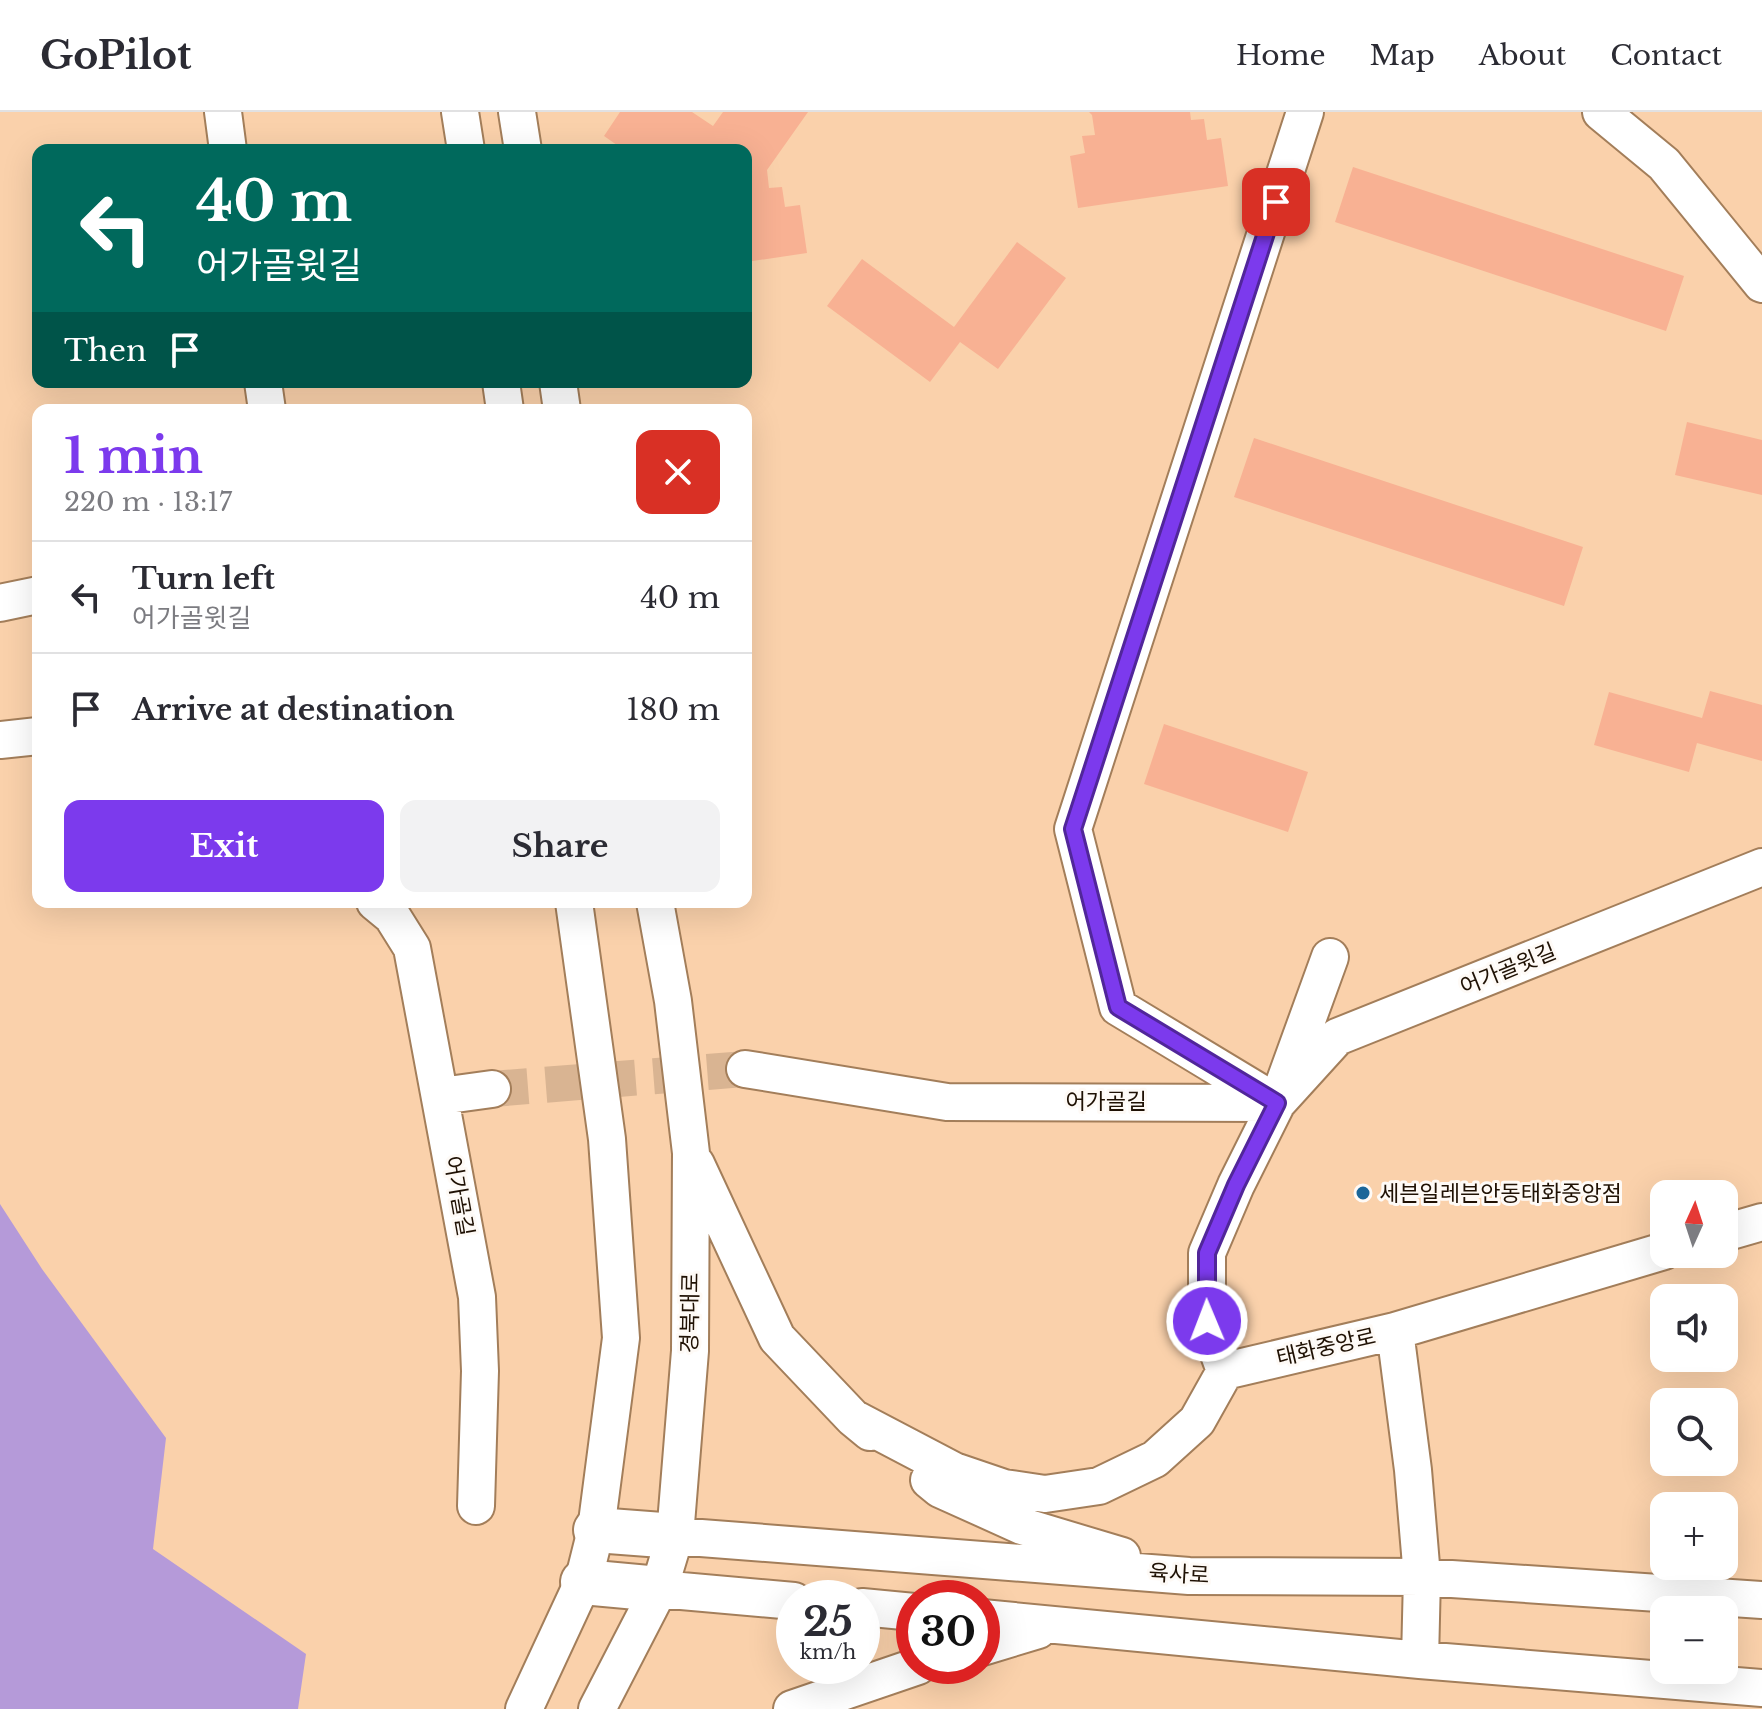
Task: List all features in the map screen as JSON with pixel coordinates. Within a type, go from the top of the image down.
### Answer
[{"type":"main road","name":"육사로","points":[[596,1530],[675,1536]]},
{"type":"main road","points":[[583,1582],[659,1589]]},
{"type":"street","points":[[223,112],[227,144]]},
{"type":"street","points":[[460,112],[465,144]]},
{"type":"street","points":[[517,112],[522,144]]},
{"type":"street","points":[[1277,1103],[1118,1007],[1073,829],[1305,112]]},
{"type":"street","points":[[1601,112],[1664,164],[1762,284]]},
{"type":"street","points":[[0,603],[32,596]]},
{"type":"street","points":[[0,740],[32,737]]},
{"type":"street","name":"어가골윗길","points":[[1277,1103],[1337,1037],[1762,867]]},
{"type":"street","name":"어가골길","points":[[382,908],[392,916],[412,948],[477,1297],[480,1385],[476,1506]]},
{"type":"street","points":[[524,1709],[583,1582],[596,1530],[621,1338],[607,1139],[575,908]]},
{"type":"street","name":"경북대로","points":[[597,1709],[659,1589],[675,1536],[690,1351],[691,1153],[673,1001],[656,908]]},
{"type":"street","name":"어가골윗길","points":[[1225,1371],[1207,1321],[1207,1253],[1236,1185],[1277,1103],[1330,957]]},
{"type":"street","name":"어가골길","points":[[745,1069],[947,1102],[1277,1103]]},
{"type":"street","points":[[441,1096],[492,1089]]},
{"type":"street","points":[[691,1153],[777,1338],[853,1418],[940,1489],[1022,1526],[1189,1576]]},
{"type":"street","points":[[1738,1229],[1762,1222]]},
{"type":"street","name":"태화중앙로","points":[[1225,1371],[1395,1331],[1650,1255]]},
{"type":"street","points":[[1395,1331],[1413,1470],[1422,1577],[1420,1660]]},
{"type":"street","points":[[853,1418],[954,1471],[1004,1488],[1045,1494],[1099,1486],[1155,1459],[1197,1421],[1225,1371]]},
{"type":"street","name":"육사로","points":[[675,1536],[1189,1576],[1422,1577],[1762,1600]]},
{"type":"street","points":[[659,1589],[776,1599]]},
{"type":"street","points":[[1000,1620],[1420,1660],[1762,1688]]},
{"type":"street","points":[[1000,1642],[1058,1625]]},
{"type":"street","points":[[792,1709],[896,1674]]},
{"type":"shaded area","points":[[0,1204],[42,1269],[166,1438],[153,1549],[306,1654],[298,1709],[0,1709]]},
{"type":"building","points":[[620,112],[692,112],[713,126],[723,112],[808,112],[767,170],[769,188],[782,187],[785,207],[800,205],[807,253],[752,261],[752,144],[615,144],[604,136]]},
{"type":"building","points":[[1089,112],[1190,112],[1191,120],[1204,119],[1207,140],[1221,138],[1228,186],[1078,208],[1070,156],[1085,153],[1082,136],[1095,135]]},
{"type":"building","points":[[1353,167],[1684,276],[1666,331],[1335,222]]},
{"type":"building","points":[[1017,242],[1066,278],[998,369],[960,342],[930,382],[827,306],[862,259],[954,327]]},
{"type":"building","points":[[1687,422],[1762,440],[1762,495],[1675,475]]},
{"type":"building","points":[[1254,438],[1583,547],[1564,606],[1234,497]]},
{"type":"building","points":[[1710,691],[1762,705],[1762,761],[1697,743],[1689,772],[1594,745],[1609,692],[1702,718]]},
{"type":"building","points":[[1164,724],[1308,772],[1288,832],[1144,784]]},
{"type":"tunnel","points":[[492,1089],[745,1069]]},
{"type":"place","name":"세븐일레븐안동태화중앙점","points":[[1363,1193]]},
{"type":"route","points":[[1207,1321],[1207,1253],[1236,1185],[1277,1103],[1118,1007],[1073,829],[1276,202]]}]
